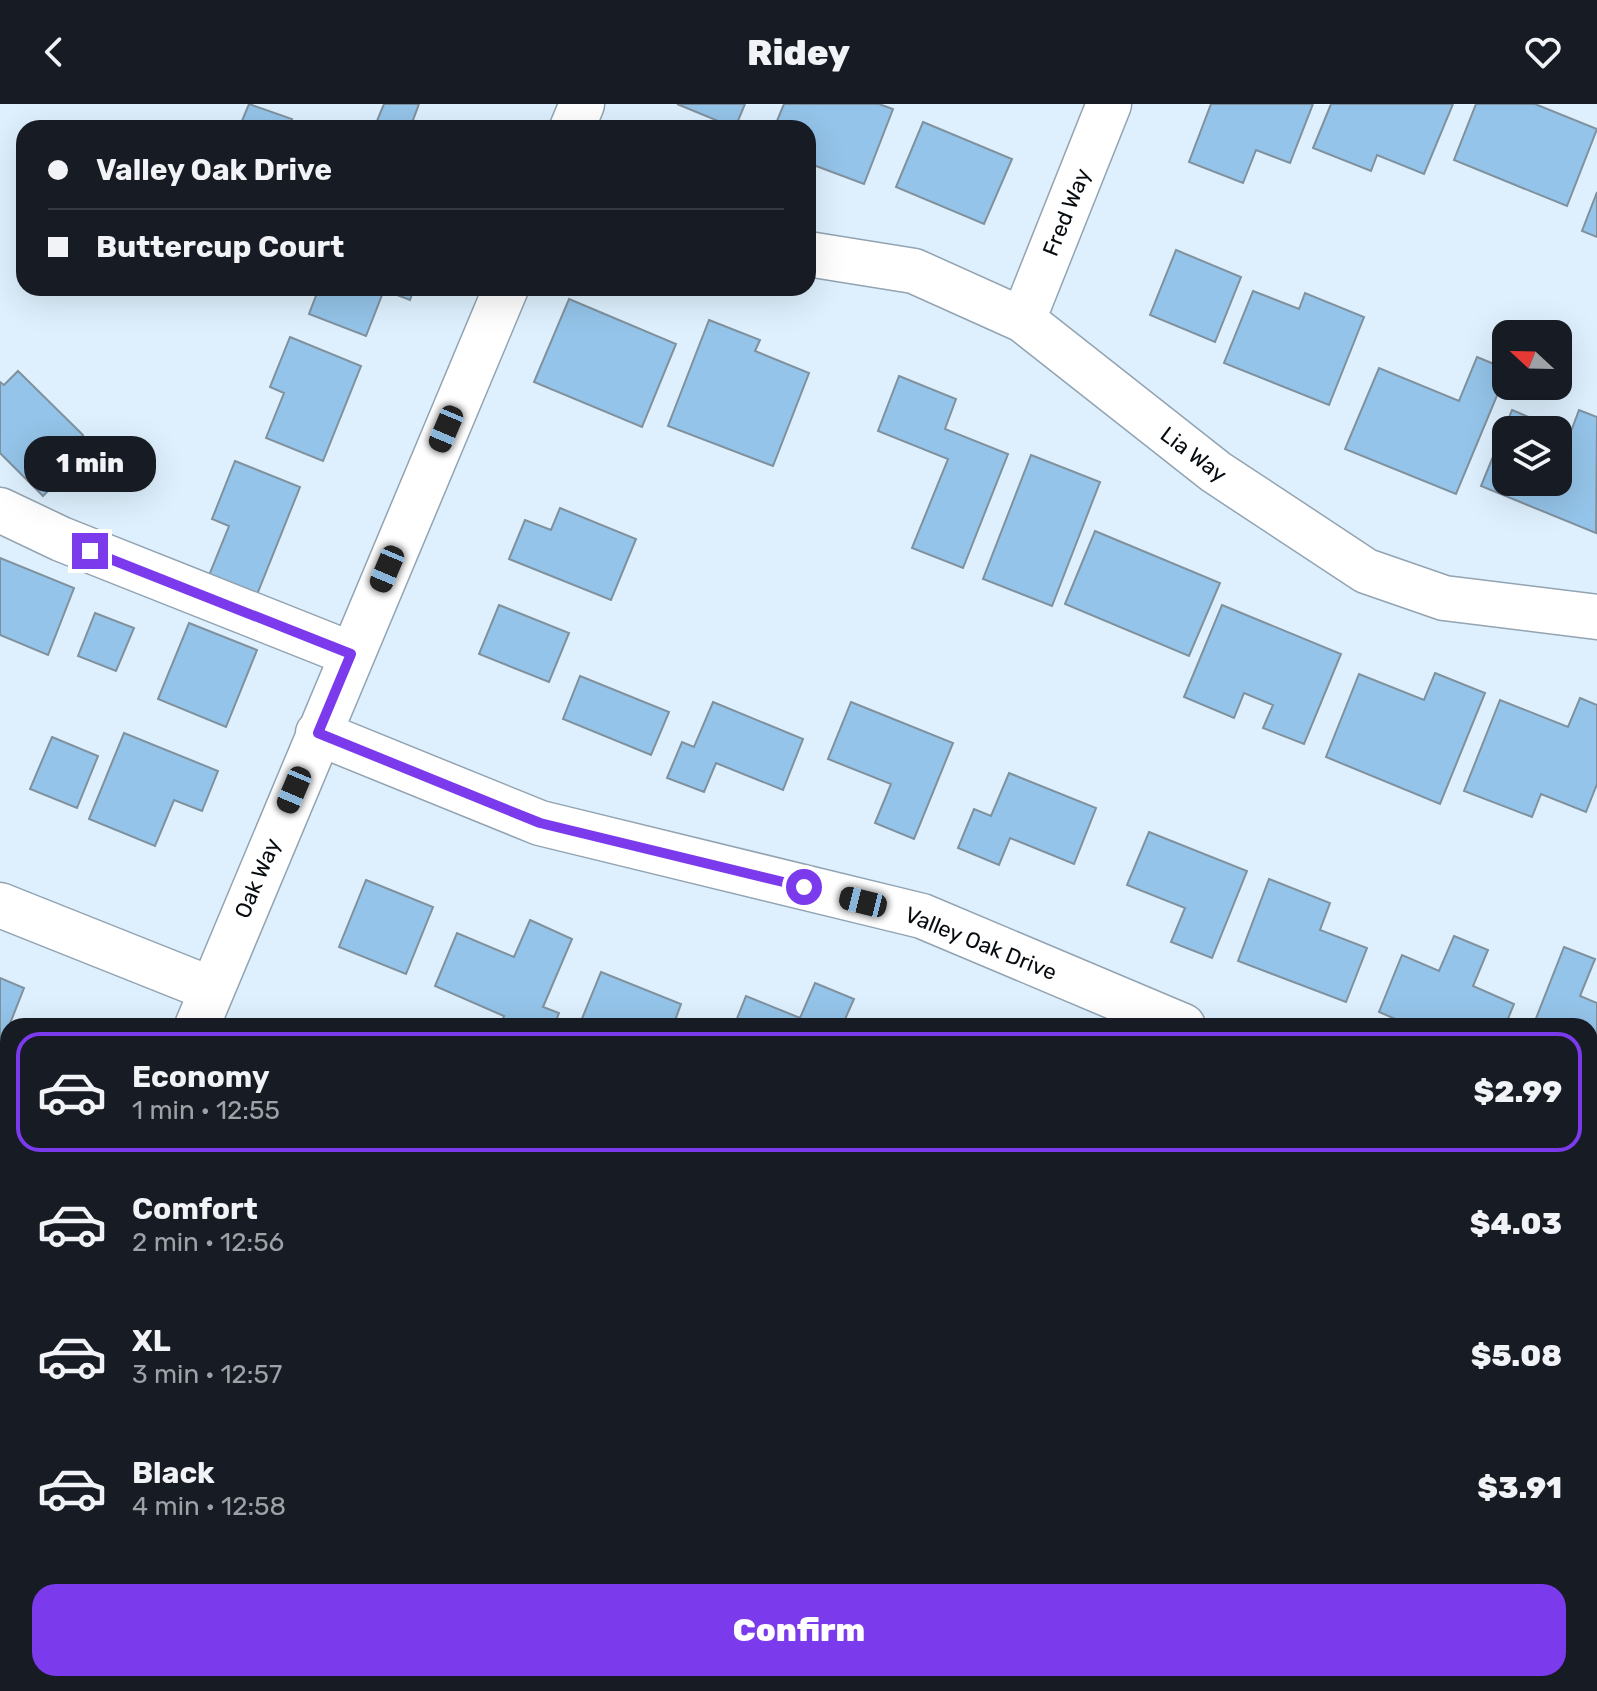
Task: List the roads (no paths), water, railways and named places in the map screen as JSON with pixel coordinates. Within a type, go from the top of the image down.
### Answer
[{"type":"street","name":"Fred Way","points":[[1023,320],[1109,104]]},
{"type":"street","name":"Lia Way","points":[[816,255],[914,271],[1023,320],[1216,472],[1366,571],[1444,598],[1597,617]]},
{"type":"street","name":"Oak Way","points":[[204,1008],[503,296]]},
{"type":"street","points":[[0,510],[48,534],[351,654]]},
{"type":"street","name":"Valley Oak Drive","points":[[318,733],[540,823],[922,916],[1164,1018]]},
{"type":"street","points":[[0,905],[204,1008]]}]
